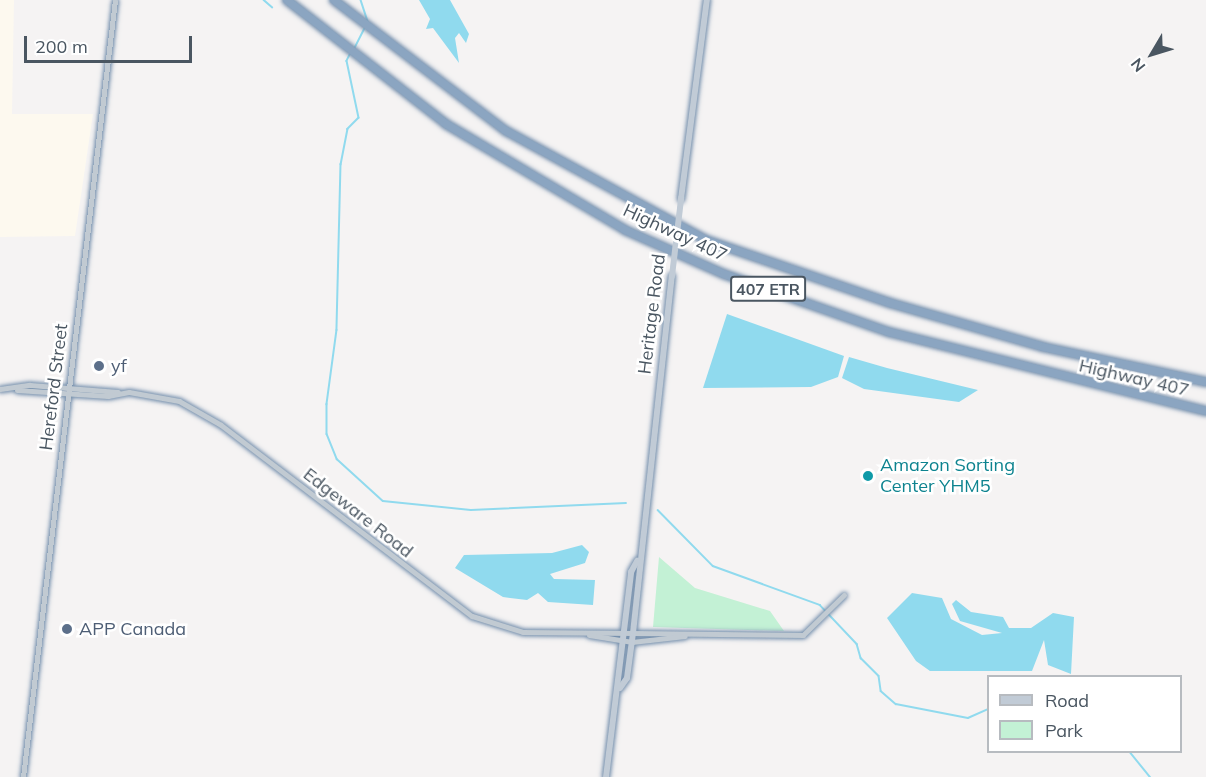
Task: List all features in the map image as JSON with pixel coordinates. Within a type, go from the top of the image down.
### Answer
[{"type":"highway","name":"Highway 407","points":[[287,0],[446,124],[625,231],[724,274],[889,332],[1206,411]]},
{"type":"highway","name":"Highway 407","points":[[334,0],[378,36],[506,131],[706,240],[890,303],[1043,347],[1206,382]]},
{"type":"main road","name":"Heritage Road","points":[[620,688],[627,678],[632,642],[638,560],[707,0]]},
{"type":"main road","name":"Heritage Road","points":[[606,777],[620,688],[621,642],[638,560]]},
{"type":"street","name":"Hereford Street","points":[[23,777],[115,0]]},
{"type":"street","name":"Edgeware Road","points":[[17,390],[70,387],[118,392],[170,399],[197,409],[472,616],[523,632],[589,634],[623,632],[685,636],[803,635],[822,619],[844,595]]},
{"type":"street","name":"Edgeware Road","points":[[0,389],[68,395],[118,392]]},
{"type":"street","name":"Edgeware Road","points":[[589,634],[621,642],[685,636]]},
{"type":"shaded area","points":[[0,0],[14,0],[12,114],[93,114],[75,236],[0,237]]},
{"type":"green space","points":[[659,557],[695,588],[770,611],[784,631],[653,627]]},
{"type":"water","points":[[419,0],[450,0],[469,34],[466,43],[459,33],[455,38],[459,63],[433,28],[426,29],[430,19]]},
{"type":"water","points":[[727,314],[844,356],[838,377],[811,387],[703,388]]},
{"type":"water","points":[[849,357],[978,390],[959,402],[864,389],[842,378]]},
{"type":"water","points":[[582,545],[589,552],[585,563],[550,574],[554,579],[595,580],[593,605],[548,602],[538,593],[527,600],[503,597],[455,568],[464,555],[552,553]]},
{"type":"water","points":[[912,593],[942,598],[951,619],[982,635],[1002,633],[960,621],[952,604],[956,600],[971,612],[1003,617],[1009,628],[1031,628],[1053,613],[1074,617],[1071,674],[1048,665],[1044,640],[1032,671],[930,671],[916,661],[887,618]]},
{"type":"waterway","points":[[264,0],[272,7]]},
{"type":"waterway","points":[[361,0],[368,22]]},
{"type":"waterway","points":[[354,49],[364,29]]},
{"type":"waterway","points":[[351,53],[347,61],[359,118],[348,129],[341,164],[337,330],[327,404],[327,434],[337,459],[383,501],[471,510],[626,503]]},
{"type":"waterway","points":[[658,510],[713,566],[820,605],[857,644],[861,658],[879,676],[881,691],[896,704],[968,718],[987,709]]},
{"type":"waterway","points":[[1131,753],[1150,777]]},
{"type":"place","name":"yf","points":[[99,366]]},
{"type":"place","name":"Amazon Sorting Center YHM5","points":[[868,476]]},
{"type":"place","name":"APP Canada","points":[[67,629]]}]
